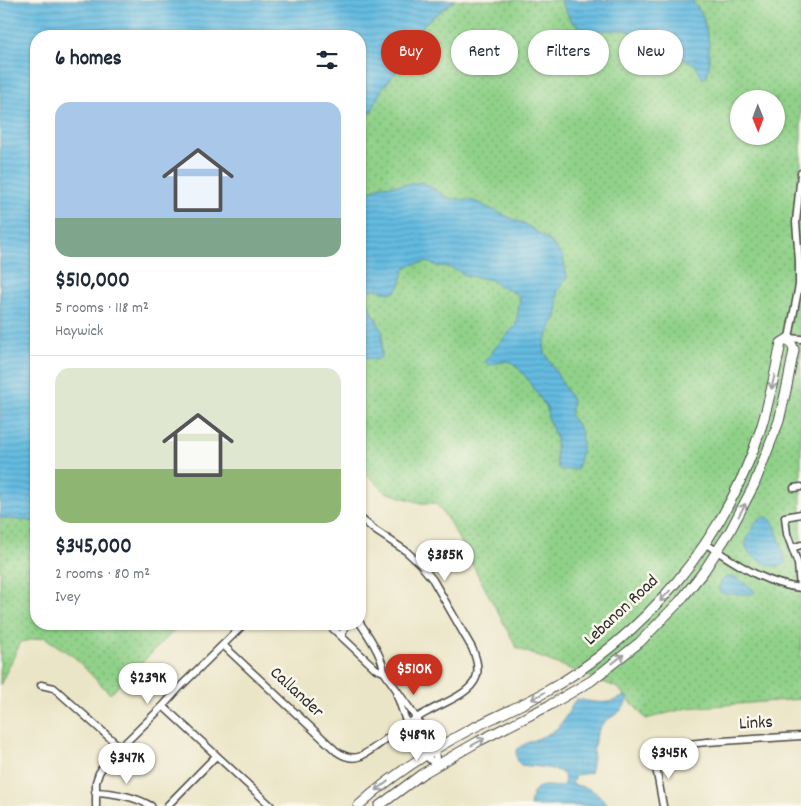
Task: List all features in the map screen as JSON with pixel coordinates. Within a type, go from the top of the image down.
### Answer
[{"type":"main road","name":"Lebanon Road","points":[[358,806],[425,755],[467,731],[556,686],[602,654],[636,626],[654,607],[706,544],[739,482],[761,428],[782,343],[789,338],[794,350],[785,395],[774,433],[750,495],[730,531],[704,571],[680,601],[640,642],[591,681],[550,706],[479,741],[422,774],[379,806]]},
{"type":"main road","points":[[761,428],[774,433]]},
{"type":"street","name":"Lebanon Road","points":[[789,338],[799,286],[796,222],[801,172]]},
{"type":"street","points":[[789,338],[801,339]]},
{"type":"street","points":[[706,544],[754,574],[776,583],[801,588],[798,564],[787,534],[785,517],[801,514]]},
{"type":"street","points":[[366,523],[406,551],[420,564],[432,580],[476,658],[476,678],[471,686],[462,693],[406,724]]},
{"type":"street","points":[[792,548],[801,546]]},
{"type":"street","points":[[96,806],[95,792],[99,772],[120,747],[238,630]]},
{"type":"street","points":[[334,630],[376,669],[384,672]]},
{"type":"street","points":[[342,637],[344,630]]},
{"type":"street","points":[[364,630],[384,665],[384,672],[417,718],[435,750],[437,766]]},
{"type":"street","name":"Callander","points":[[223,645],[343,756],[352,758],[360,756],[406,724]]},
{"type":"street","points":[[41,685],[54,688],[120,747]]},
{"type":"street","points":[[394,687],[406,724],[425,755],[437,766]]},
{"type":"street","points":[[163,706],[271,806]]},
{"type":"street","points":[[414,736],[424,730]]},
{"type":"street","name":"Links","points":[[663,806],[655,762],[656,754],[659,751],[696,743],[801,736]]},
{"type":"street","points":[[167,806],[216,756]]},
{"type":"street","points":[[95,792],[126,796],[151,806]]},
{"type":"green space","points":[[262,0],[801,0],[801,699],[687,708],[646,719],[618,688],[517,648],[450,523],[436,503],[421,503],[385,492],[366,475],[366,30],[244,30]]},
{"type":"green space","points":[[30,221],[30,630],[175,630],[110,694],[74,657],[44,637],[21,642],[0,685],[0,247]]},
{"type":"water","points":[[0,0],[455,0],[424,24],[421,30],[381,30],[381,75],[394,75],[381,90],[372,111],[366,119],[366,30],[30,30],[30,521],[0,518]]},
{"type":"water","points":[[560,0],[692,0],[703,16],[709,43],[707,75],[703,79],[695,64],[683,59],[683,30],[586,30],[572,22]]},
{"type":"water","points":[[422,182],[449,198],[474,201],[528,226],[551,242],[563,257],[567,277],[557,292],[558,311],[544,344],[545,353],[573,402],[571,415],[580,430],[582,440],[582,450],[577,469],[560,470],[556,461],[556,436],[548,420],[547,408],[520,370],[512,362],[506,361],[489,365],[485,362],[516,325],[519,295],[496,284],[492,280],[464,275],[459,271],[426,262],[409,265],[404,271],[400,285],[395,292],[388,293],[376,289],[366,292],[366,193],[381,186]]},
{"type":"water","points":[[366,299],[383,333],[381,357],[376,360],[367,358]]},
{"type":"water","points":[[764,517],[770,519],[775,528],[785,561],[785,564],[781,566],[762,562],[748,551],[746,546],[748,537],[757,521]]},
{"type":"water","points":[[734,577],[751,587],[755,592],[753,594],[725,594],[720,592],[721,583],[724,578]]},
{"type":"water","points":[[625,696],[628,698],[624,707],[603,723],[598,732],[594,744],[590,773],[577,775],[572,784],[590,789],[599,795],[609,806],[530,806],[532,794],[536,789],[544,786],[556,787],[564,785],[564,777],[559,771],[521,765],[518,762],[516,753],[519,747],[556,729],[576,699],[606,702]]}]
